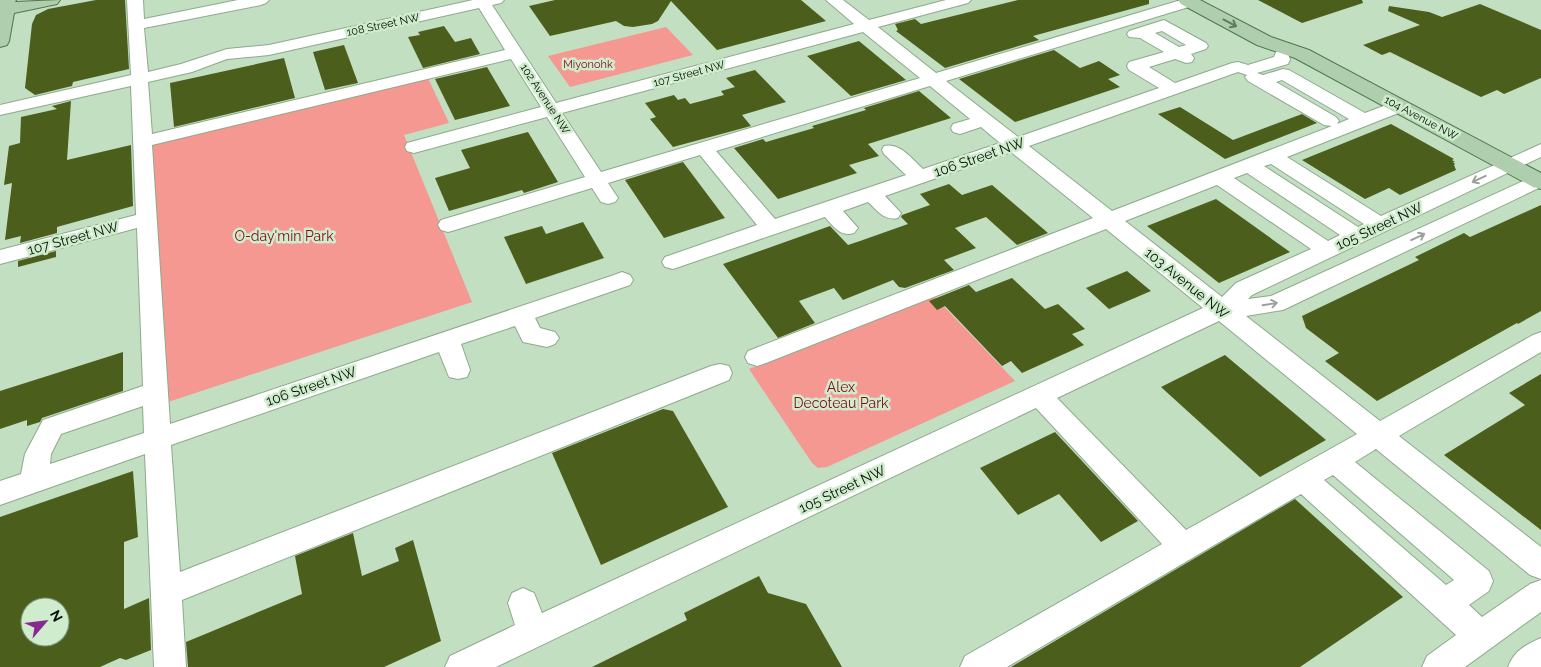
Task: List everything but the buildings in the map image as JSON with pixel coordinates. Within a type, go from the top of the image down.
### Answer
[{"type":"main road","points":[[0,41],[5,3],[51,0]]},
{"type":"main road","name":"104 Avenue NW","points":[[1215,0],[1286,37],[1293,42],[1303,55]]},
{"type":"main road","name":"104 Avenue NW","points":[[1189,1],[1264,41],[1303,55],[1540,180]]},
{"type":"street","points":[[135,0],[170,667]]},
{"type":"street","points":[[136,25],[261,0]]},
{"type":"street","name":"103 Avenue NW","points":[[834,0],[1541,565]]},
{"type":"street","points":[[906,0],[922,11]]},
{"type":"street","name":"107 Street NW","points":[[414,147],[922,11],[939,3],[963,0]]},
{"type":"street","name":"108 Street NW","points":[[0,110],[186,68],[200,69],[255,58],[269,50],[296,50],[453,16],[486,1]]},
{"type":"street","name":"102 Avenue NW","points":[[486,1],[515,53],[608,198]]},
{"type":"street","points":[[448,225],[1189,1]]},
{"type":"street","points":[[1088,49],[1164,24],[1200,46],[1135,66],[1174,90]]},
{"type":"street","points":[[1142,32],[1215,76]]},
{"type":"street","points":[[1125,45],[1150,61]]},
{"type":"street","points":[[143,142],[311,98],[515,53]]},
{"type":"street","name":"106 Street NW","points":[[672,262],[701,262],[771,228],[1014,144],[1236,68],[1248,70],[1282,60],[1282,56],[1303,55]]},
{"type":"street","points":[[1236,68],[1263,81],[1330,121]]},
{"type":"street","points":[[1263,81],[1283,74],[1364,120]]},
{"type":"street","points":[[761,353],[1400,106]]},
{"type":"street","points":[[960,128],[984,120]]},
{"type":"street","points":[[704,148],[771,228]]},
{"type":"street","points":[[891,150],[920,177]]},
{"type":"street","name":"105 Street NW","points":[[1222,310],[1244,289],[1541,150]]},
{"type":"street","points":[[1272,156],[1380,225]]},
{"type":"street","points":[[1250,165],[1356,236]]},
{"type":"street","points":[[1219,177],[1327,250]]},
{"type":"street","name":"105 Street NW","points":[[461,667],[1200,319],[1222,310],[1275,304],[1540,180]]},
{"type":"street","points":[[872,194],[891,213]]},
{"type":"street","points":[[829,208],[847,228]]},
{"type":"street","points":[[1337,223],[1360,213]]},
{"type":"street","name":"107 Street NW","points":[[0,257],[146,219]]},
{"type":"street","name":"106 Street NW","points":[[0,493],[522,314],[563,309],[602,296],[622,280]]},
{"type":"street","points":[[522,314],[532,336],[547,338]]},
{"type":"street","points":[[447,340],[458,370]]},
{"type":"street","points":[[976,667],[1541,341]]},
{"type":"street","points":[[166,592],[475,470],[657,394],[720,373]]},
{"type":"street","points":[[33,482],[38,454],[52,427],[155,392]]},
{"type":"street","points":[[1040,396],[1183,547]]},
{"type":"street","points":[[1334,460],[1478,581],[1445,604]]},
{"type":"street","points":[[1302,478],[1480,637]]},
{"type":"street","points":[[1438,667],[1541,594]]},
{"type":"street","points":[[523,604],[534,633]]},
{"type":"street","points":[[1524,667],[1541,654]]},
{"type":"green space","name":"Miyonohk","points":[[666,27],[693,55],[570,87],[548,56]]},
{"type":"green space","name":"O-day'min Park","points":[[427,76],[449,123],[404,135],[472,302],[165,403],[150,143]]},
{"type":"green space","name":"Alex Decoteau Park","points":[[933,295],[1015,381],[827,467],[818,468],[812,463],[749,369]]}]
